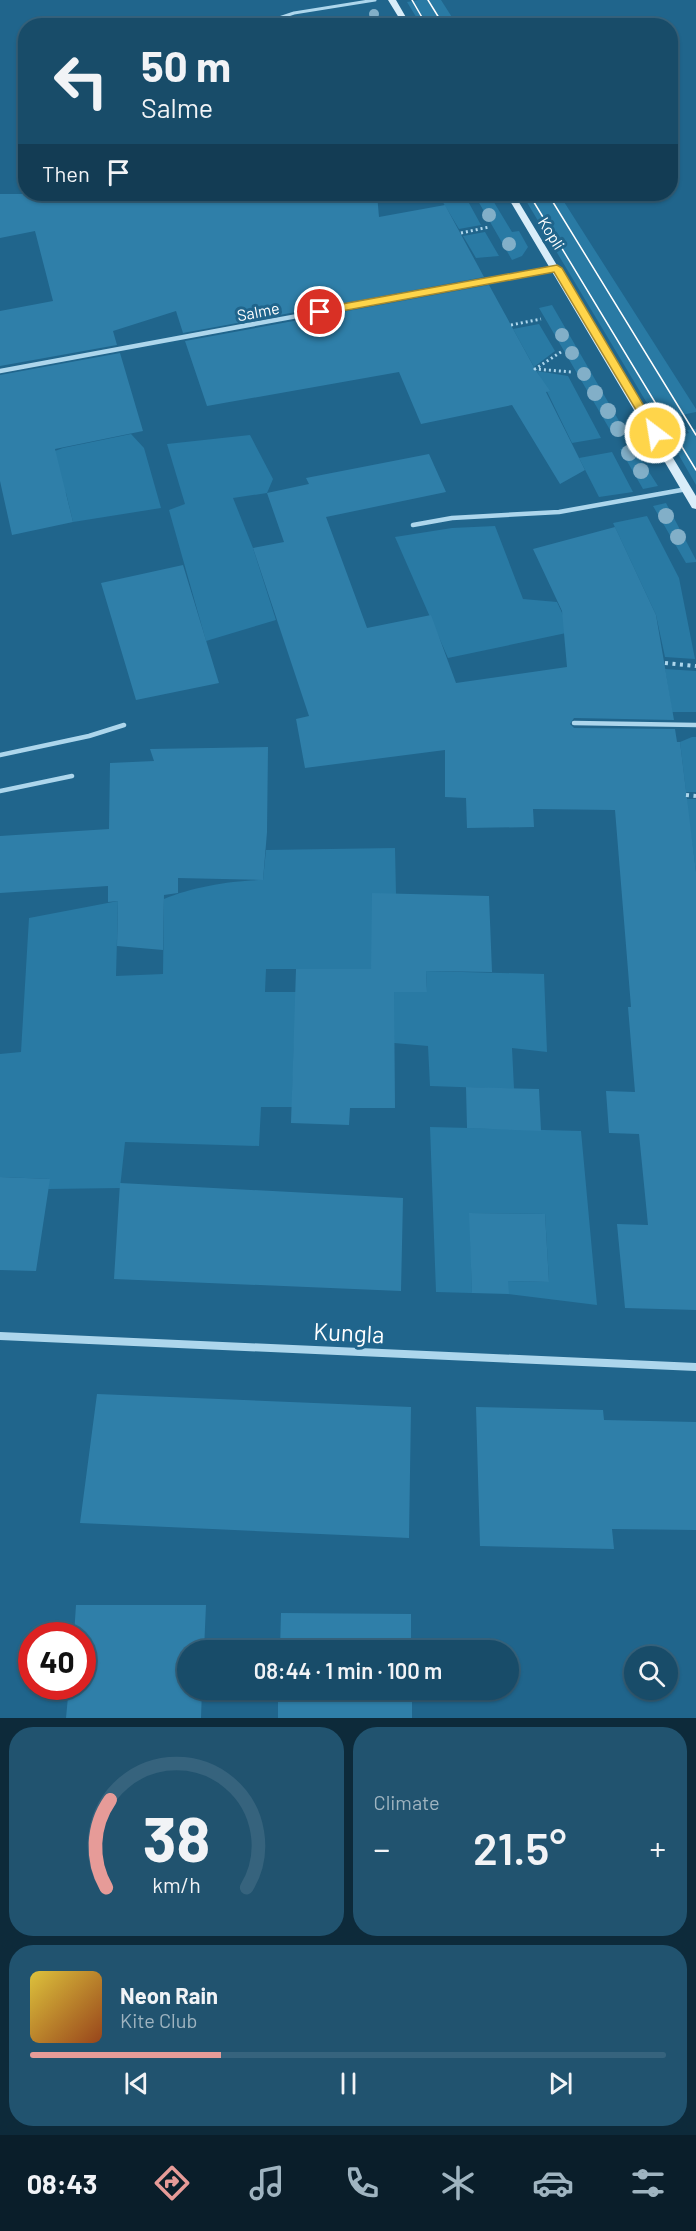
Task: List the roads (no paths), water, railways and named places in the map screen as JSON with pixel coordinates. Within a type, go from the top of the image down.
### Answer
[{"type":"street","points":[[392,0],[403,18]]},
{"type":"street","name":"Kopli","points":[[514,201],[557,268],[696,505]]},
{"type":"street","name":"Salme","points":[[0,371],[557,268]]},
{"type":"street","name":"Kungla","points":[[0,1336],[696,1367]]},
{"type":"lane","points":[[279,18],[294,13],[375,0]]},
{"type":"lane","points":[[413,525],[452,518],[559,512],[687,489]]},
{"type":"lane","points":[[574,723],[696,725]]},
{"type":"lane","points":[[0,755],[89,736],[124,725]]},
{"type":"lane","points":[[0,791],[72,776]]},
{"type":"tram line","points":[[412,0],[422,18]]},
{"type":"tram line","points":[[428,0],[439,18]]},
{"type":"tram line","points":[[533,201],[696,470]]},
{"type":"tram line","points":[[552,201],[696,435]]}]
